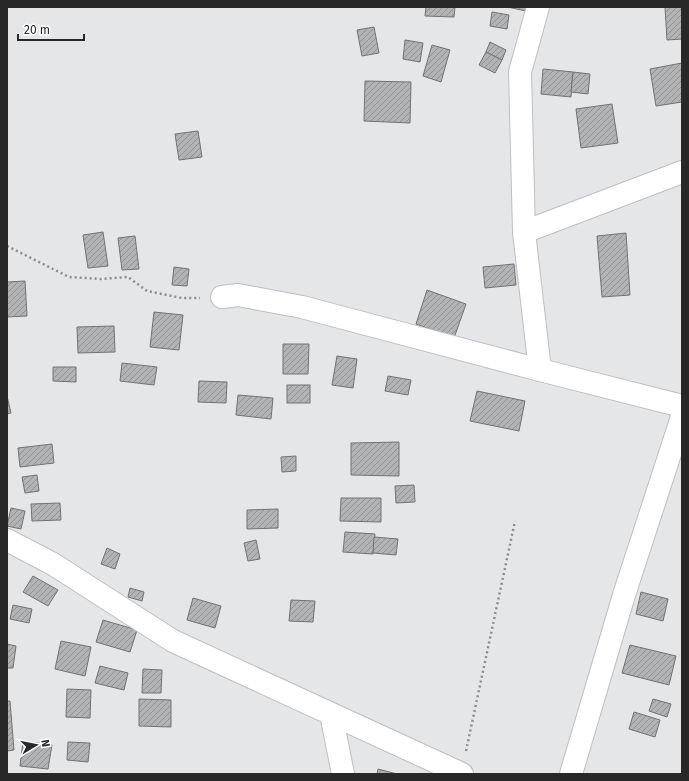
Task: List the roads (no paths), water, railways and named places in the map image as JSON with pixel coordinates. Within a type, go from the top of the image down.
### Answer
[{"type":"street","points":[[538,7],[520,72],[524,232],[540,370]]},
{"type":"street","points":[[524,232],[682,172]]},
{"type":"street","points":[[222,297],[238,295],[302,307],[682,406]]},
{"type":"street","points":[[571,774],[624,595],[682,417]]},
{"type":"street","points":[[7,540],[53,564],[173,641],[462,774]]},
{"type":"street","points":[[330,714],[343,774]]}]
